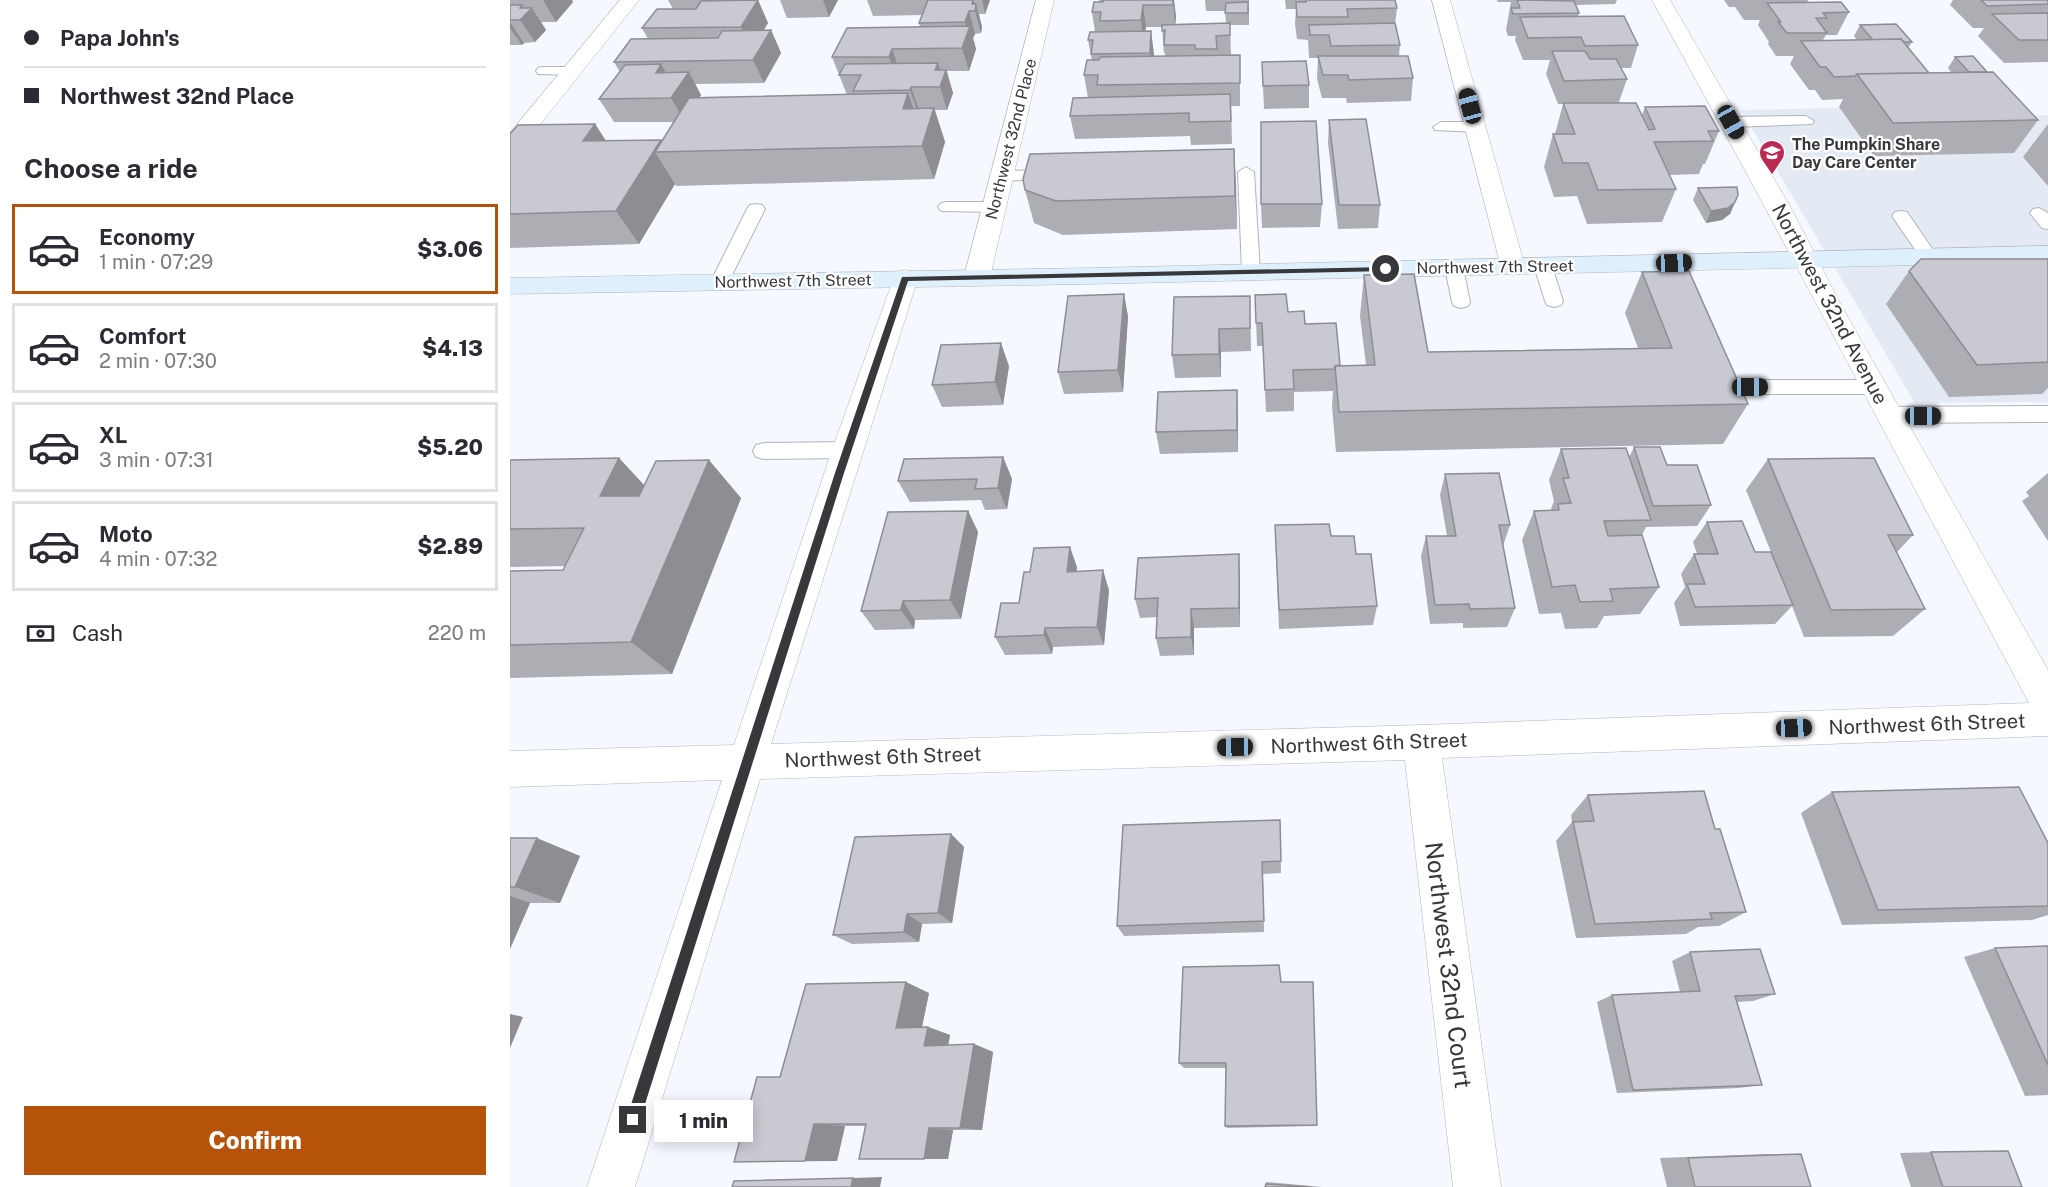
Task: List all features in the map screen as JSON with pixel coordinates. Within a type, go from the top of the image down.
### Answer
[{"type":"main road","name":"Northwest 7th Street","points":[[510,286],[1513,267],[2048,254]]},
{"type":"street","points":[[510,148],[630,0]]},
{"type":"street","name":"Northwest 32nd Place","points":[[977,277],[1045,0]]},
{"type":"street","points":[[1441,0],[1513,267]]},
{"type":"street","name":"Northwest 32nd Avenue","points":[[1661,0],[1731,122],[1889,416],[2032,645],[2048,704]]},
{"type":"street","points":[[611,1187],[847,450],[905,278]]},
{"type":"street","name":"Northwest 6th Street","points":[[510,769],[1421,742],[2048,719]]},
{"type":"street","name":"Northwest 32nd Court","points":[[1421,742],[1477,1187]]},
{"type":"lane","points":[[543,71],[573,71]]},
{"type":"lane","points":[[1731,122],[1806,121]]},
{"type":"lane","points":[[1441,127],[1476,127]]},
{"type":"lane","points":[[510,148],[532,149]]},
{"type":"lane","points":[[1246,172],[1251,272]]},
{"type":"lane","points":[[1003,176],[1038,175]]},
{"type":"lane","points":[[947,207],[995,207]]},
{"type":"lane","points":[[719,283],[756,209]]},
{"type":"lane","points":[[1901,216],[1929,256]]},
{"type":"lane","points":[[1543,266],[1554,301]]},
{"type":"lane","points":[[1454,268],[1461,302]]},
{"type":"lane","points":[[1750,387],[1874,387]]},
{"type":"lane","points":[[1889,416],[2048,414]]},
{"type":"lane","points":[[764,451],[847,450]]},
{"type":"shaded area","points":[[1971,105],[1982,117],[2048,115],[2048,402],[1915,403],[1741,110]]},
{"type":"building","points":[[758,0],[741,27],[642,28],[657,9],[696,9],[701,1]]},
{"type":"building","points":[[928,0],[973,0],[972,4],[976,4],[975,11],[969,11],[965,22],[919,23]]},
{"type":"building","points":[[1103,0],[1173,0],[1173,5],[1143,5],[1141,20],[1100,21],[1101,12],[1092,12],[1094,2],[1103,2]]},
{"type":"building","points":[[1306,0],[1395,0],[1397,8],[1347,9],[1348,17],[1297,17],[1296,2],[1306,2]]},
{"type":"building","points":[[1517,0],[1574,1],[1579,13],[1513,14],[1511,8],[1520,8]]},
{"type":"building","points":[[1981,0],[2048,0],[2048,4],[1987,6]]},
{"type":"building","points":[[1248,2],[1248,13],[1225,13],[1226,3]]},
{"type":"building","points":[[1841,2],[1849,12],[1823,13],[1827,18],[1816,18],[1827,33],[1787,33],[1767,3]]},
{"type":"building","points":[[510,5],[532,8],[520,20],[510,20]]},
{"type":"building","points":[[2048,13],[2048,40],[2019,40],[1992,14]]},
{"type":"building","points":[[1624,16],[1638,45],[1585,46],[1581,37],[1528,38],[1520,17]]},
{"type":"building","points":[[1230,23],[1230,35],[1216,36],[1217,49],[1195,49],[1195,45],[1164,45],[1165,30],[1162,31],[1162,25]]},
{"type":"building","points":[[1395,23],[1400,45],[1331,46],[1329,35],[1310,35],[1309,25]]},
{"type":"building","points":[[1896,24],[1912,42],[1904,42],[1901,39],[1873,40],[1860,25]]},
{"type":"building","points":[[970,26],[962,48],[892,49],[889,57],[832,57],[847,28]]},
{"type":"building","points":[[771,30],[753,60],[614,62],[631,39],[718,38],[722,31]]},
{"type":"building","points":[[1151,31],[1150,53],[1091,54],[1093,40],[1088,40],[1090,32]]},
{"type":"building","points":[[1901,39],[1929,73],[1857,74],[1834,77],[1826,67],[1820,67],[1801,41]]},
{"type":"building","points":[[1552,51],[1585,51],[1590,59],[1616,59],[1627,79],[1564,81]]},
{"type":"building","points":[[1240,55],[1240,83],[1097,85],[1098,75],[1084,75],[1087,60],[1099,60],[1100,57]]},
{"type":"building","points":[[1318,56],[1408,56],[1413,78],[1349,80],[1348,75],[1323,75]]},
{"type":"building","points":[[1973,56],[1987,72],[1969,72],[1955,57]]},
{"type":"building","points":[[1306,61],[1309,85],[1263,86],[1262,62]]},
{"type":"building","points":[[938,63],[935,70],[946,70],[940,87],[853,91],[861,75],[839,75],[845,64]]},
{"type":"building","points":[[661,64],[656,73],[689,72],[671,98],[599,99],[625,65]]},
{"type":"building","points":[[1993,72],[2038,120],[1893,123],[1857,74]]},
{"type":"building","points":[[908,93],[903,109],[934,108],[922,146],[655,152],[689,98]]},
{"type":"building","points":[[1230,94],[1231,121],[1189,122],[1189,113],[1070,116],[1073,98]]},
{"type":"building","points":[[1563,103],[1636,103],[1649,130],[1655,129],[1645,107],[1705,106],[1719,131],[1708,131],[1713,141],[1654,142],[1676,189],[1598,190],[1588,163],[1563,163],[1553,134],[1575,134]]},
{"type":"building","points":[[1366,119],[1380,205],[1339,205],[1329,120]]},
{"type":"building","points":[[1316,121],[1322,204],[1261,204],[1261,122]]},
{"type":"building","points":[[595,124],[583,141],[661,140],[616,211],[510,214],[510,134],[518,125]]},
{"type":"building","points":[[1234,149],[1235,196],[1056,201],[1025,190],[1023,179],[1030,154]]},
{"type":"building","points":[[1737,187],[1738,195],[1735,202],[1728,208],[1711,211],[1698,188]]},
{"type":"building","points":[[1921,259],[2048,259],[2048,362],[1977,365],[1909,271]]},
{"type":"building","points":[[1689,271],[1748,404],[1339,412],[1335,366],[1375,365],[1364,275],[1414,274],[1428,352],[1672,348],[1642,272]]},
{"type":"building","points":[[1124,294],[1118,370],[1058,372],[1068,296]]},
{"type":"building","points":[[1286,294],[1288,312],[1304,311],[1305,324],[1336,323],[1340,365],[1335,366],[1334,369],[1293,370],[1294,389],[1265,390],[1262,323],[1256,323],[1255,295]]},
{"type":"building","points":[[1250,296],[1250,328],[1219,329],[1219,354],[1172,355],[1174,297]]},
{"type":"building","points":[[1001,343],[995,382],[932,385],[941,345]]},
{"type":"building","points":[[1237,390],[1237,430],[1156,432],[1158,392]]},
{"type":"building","points":[[1634,447],[1660,447],[1667,465],[1697,465],[1711,505],[1653,506]]},
{"type":"building","points":[[1626,448],[1651,520],[1604,521],[1608,536],[1642,535],[1659,587],[1610,589],[1613,601],[1580,602],[1575,585],[1552,587],[1534,511],[1559,510],[1558,504],[1571,503],[1563,478],[1569,478],[1561,449]]},
{"type":"building","points":[[1003,457],[998,488],[975,489],[977,479],[898,481],[904,459]]},
{"type":"building","points":[[619,458],[600,496],[639,496],[656,461],[709,460],[631,642],[510,645],[510,571],[563,570],[584,528],[510,529],[510,460]]},
{"type":"building","points":[[1874,458],[1913,535],[1888,535],[1925,609],[1831,610],[1768,459]]},
{"type":"building","points":[[1499,473],[1510,525],[1499,525],[1515,608],[1470,609],[1469,604],[1435,605],[1426,536],[1456,536],[1445,474]]},
{"type":"building","points":[[968,511],[950,600],[903,601],[901,610],[861,611],[888,512]]},
{"type":"building","points":[[1742,521],[1755,552],[1771,552],[1793,605],[1695,607],[1687,584],[1705,584],[1694,554],[1718,554],[1707,522]]},
{"type":"building","points":[[1329,524],[1331,536],[1354,536],[1356,554],[1371,554],[1377,606],[1279,610],[1275,525]]},
{"type":"building","points":[[1070,547],[1067,572],[1103,570],[1097,627],[1045,628],[1044,635],[995,637],[1001,603],[1019,603],[1024,572],[1030,572],[1034,548]]},
{"type":"building","points":[[1239,554],[1239,608],[1191,609],[1191,637],[1156,638],[1158,598],[1135,599],[1138,558]]},
{"type":"building","points":[[2019,787],[2048,843],[2048,906],[1878,910],[1832,792]]},
{"type":"building","points":[[1704,791],[1715,829],[1720,829],[1746,912],[1710,913],[1712,919],[1595,924],[1573,822],[1594,821],[1588,795]]},
{"type":"building","points":[[1280,820],[1281,861],[1262,862],[1264,921],[1117,926],[1123,825]]},
{"type":"building","points":[[951,834],[938,913],[907,914],[904,932],[833,935],[855,837]]},
{"type":"building","points":[[510,838],[537,838],[515,887],[510,887]]},
{"type":"building","points":[[2048,946],[2048,1065],[1995,948]]},
{"type":"building","points":[[1760,949],[1775,994],[1735,996],[1762,1085],[1633,1090],[1612,995],[1700,991],[1690,952]]},
{"type":"building","points":[[1279,965],[1281,982],[1313,982],[1317,1125],[1225,1126],[1226,1063],[1179,1063],[1183,967]]},
{"type":"building","points":[[906,982],[896,1028],[928,1027],[924,1046],[974,1044],[960,1128],[929,1128],[924,1159],[859,1159],[866,1124],[814,1124],[805,1161],[734,1162],[757,1077],[780,1077],[806,984]]},
{"type":"building","points":[[2008,1151],[2022,1187],[1943,1187],[1931,1152]]},
{"type":"building","points":[[1801,1154],[1811,1187],[1695,1187],[1688,1158]]},
{"type":"building","points":[[853,1178],[851,1187],[732,1187],[734,1181]]},
{"type":"building","points":[[1266,1184],[1312,1187],[1265,1187]]},
{"type":"place","name":"The Pumpkin Share Day Care Center","points":[[1772,176]]},
{"type":"route","points":[[633,1120],[840,473],[905,278],[1386,269]]}]
